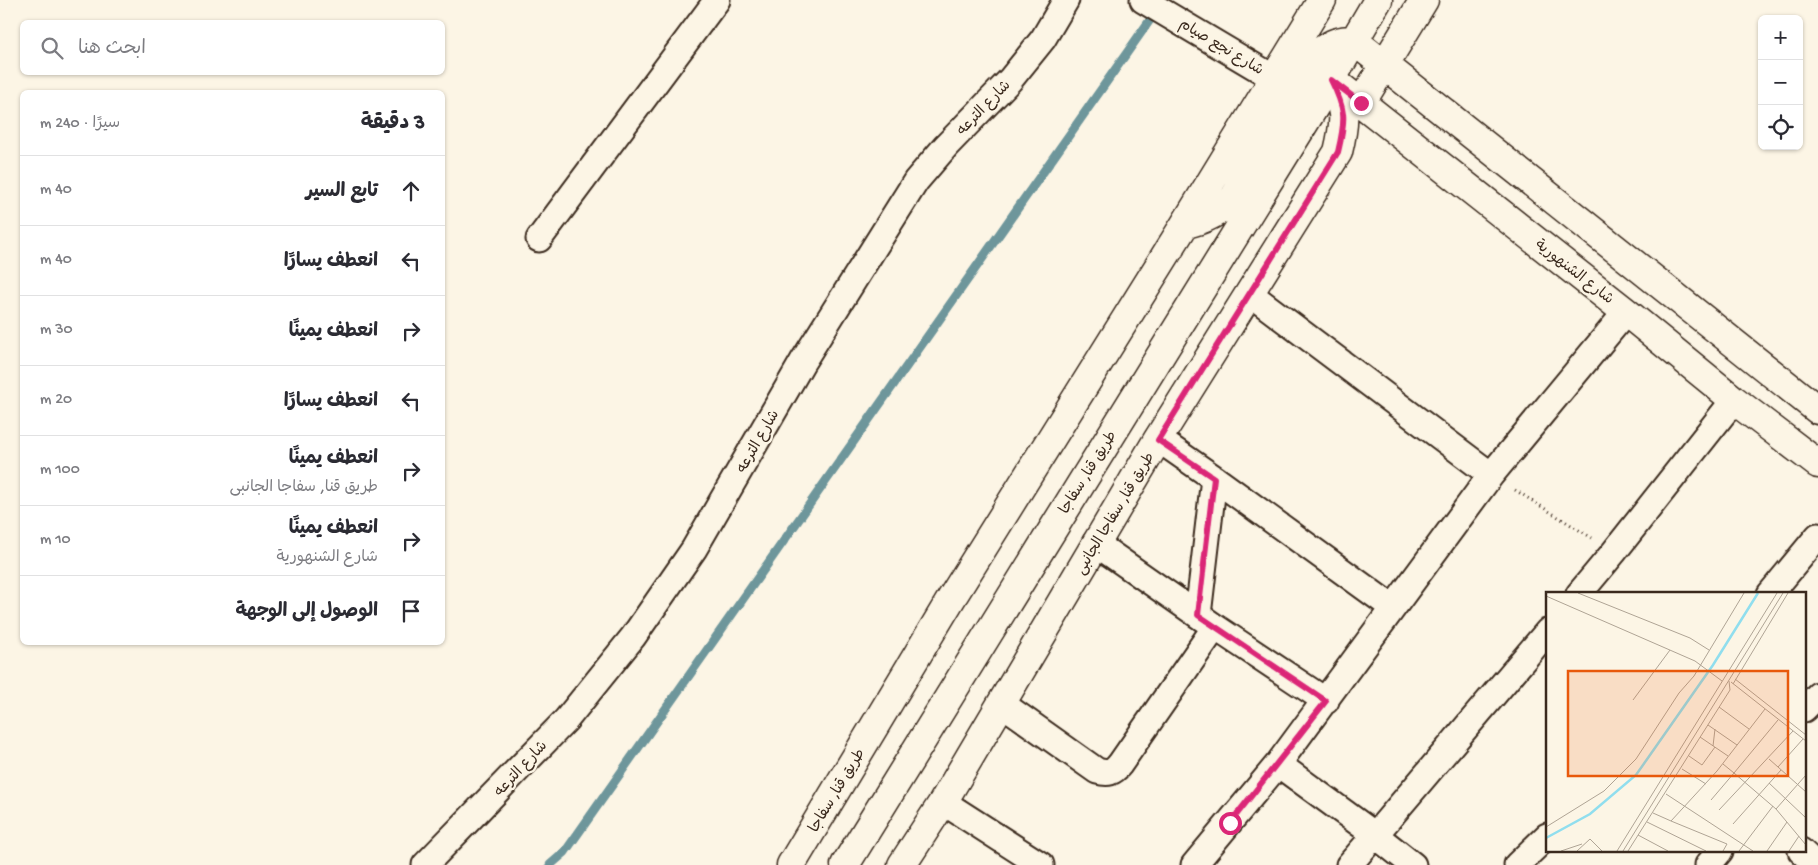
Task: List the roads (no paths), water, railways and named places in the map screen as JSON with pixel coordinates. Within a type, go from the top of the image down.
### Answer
[{"type":"main road","name":"طريق قنا, سفاجا","points":[[791,865],[951,599],[1322,0]]},
{"type":"main road","name":"طريق قنا, سفاجا","points":[[845,865],[1331,80],[1378,0]]},
{"type":"main road","points":[[1361,103],[1424,0]]},
{"type":"main road","points":[[1185,224],[1199,222],[1212,216],[1234,198],[1321,51],[1331,44],[1342,40],[1353,40],[1818,410]]},
{"type":"main road","name":"شارع الشنهورية","points":[[1331,80],[1626,312],[1734,400],[1818,464]]},
{"type":"main road","name":"طريق قنا, سفاجا الجانبى","points":[[902,865],[942,802],[1095,543],[1338,152],[1344,128],[1342,102],[1331,80]]},
{"type":"street","points":[[539,239],[716,0]]},
{"type":"street","name":"شارع الترعه","points":[[425,865],[566,720],[633,637],[694,549],[803,361],[916,181],[946,146],[1010,80],[1043,39],[1066,0]]},
{"type":"street","name":"شارع نجع صيام","points":[[1143,0],[1274,78]]},
{"type":"street","points":[[1249,293],[1491,475]]},
{"type":"street","points":[[1194,865],[1278,764],[1326,701],[1491,475],[1626,312]]},
{"type":"street","points":[[1581,592],[1734,400]]},
{"type":"street","points":[[1158,440],[1214,478],[1393,608]]},
{"type":"street","points":[[1001,703],[1097,771],[1108,773],[1115,770],[1206,621],[1214,478]]},
{"type":"street","points":[[1772,592],[1818,536]]},
{"type":"street","points":[[1095,543],[1206,621],[1326,701]]},
{"type":"street","points":[[1349,865],[1546,633]]},
{"type":"street","points":[[1806,707],[1818,694]]},
{"type":"street","points":[[1278,764],[1413,865]]},
{"type":"street","points":[[942,802],[1041,865]]},
{"type":"street","points":[[1517,865],[1546,837]]},
{"type":"street","points":[[1708,865],[1719,852]]},
{"type":"street","points":[[1802,852],[1816,865]]},
{"type":"waterway","points":[[550,865],[565,852],[1157,10]]}]
